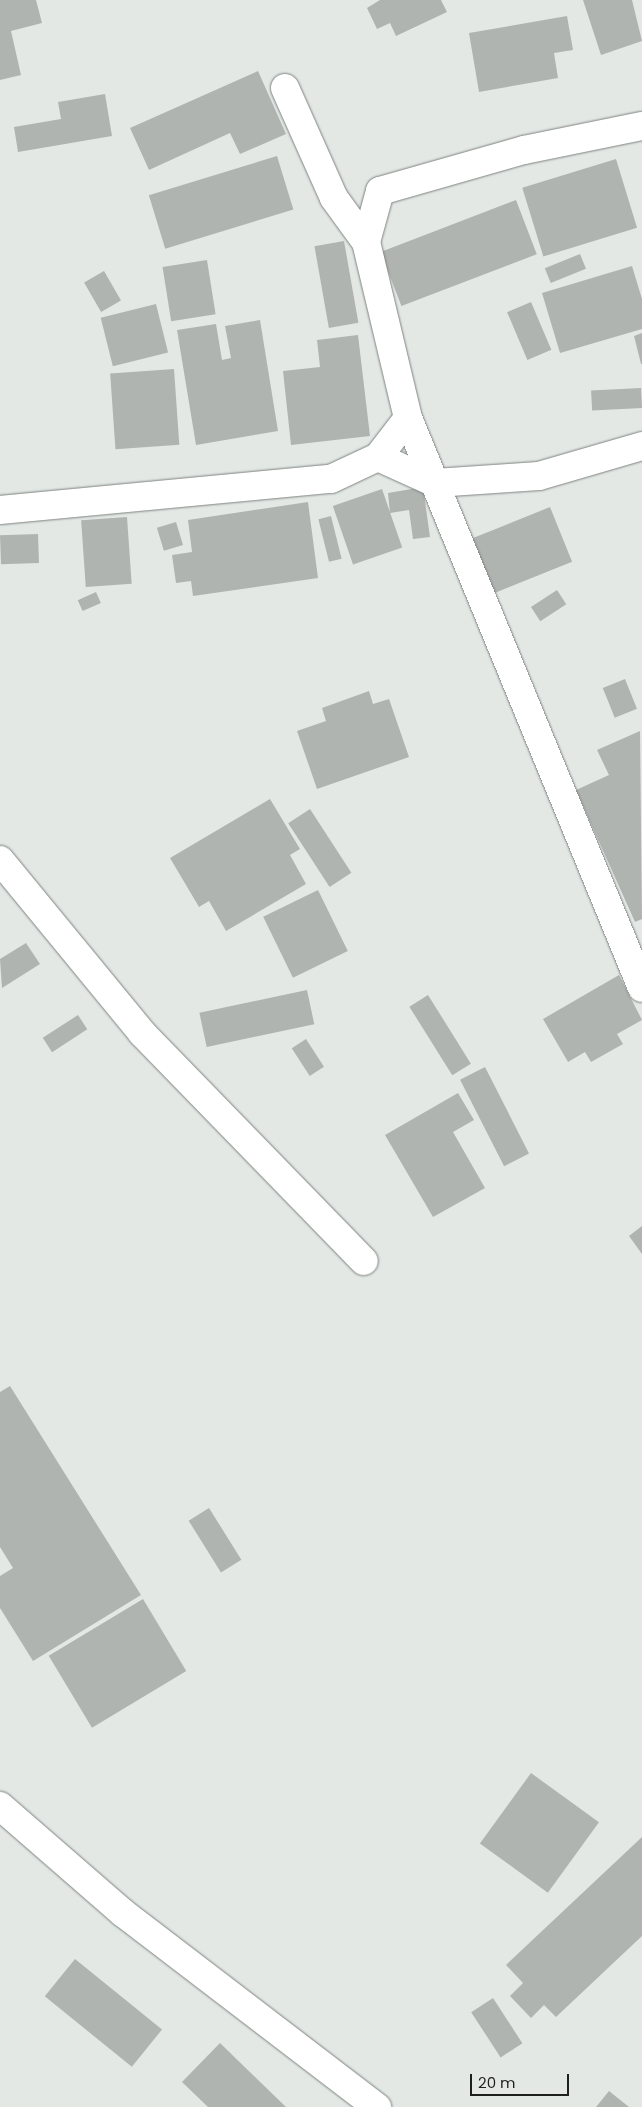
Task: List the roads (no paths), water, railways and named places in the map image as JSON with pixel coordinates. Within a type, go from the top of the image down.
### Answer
[{"type":"street","points":[[285,88],[334,198],[366,242],[408,418],[642,988]]},
{"type":"street","points":[[366,242],[380,191],[524,150],[642,126]]},
{"type":"street","points":[[0,510],[331,479],[378,457],[408,418]]},
{"type":"street","points":[[378,457],[435,483],[538,476],[642,446]]},
{"type":"street","points":[[0,860],[142,1032],[364,1261]]},
{"type":"street","points":[[0,1806],[123,1913],[377,2107]]}]
